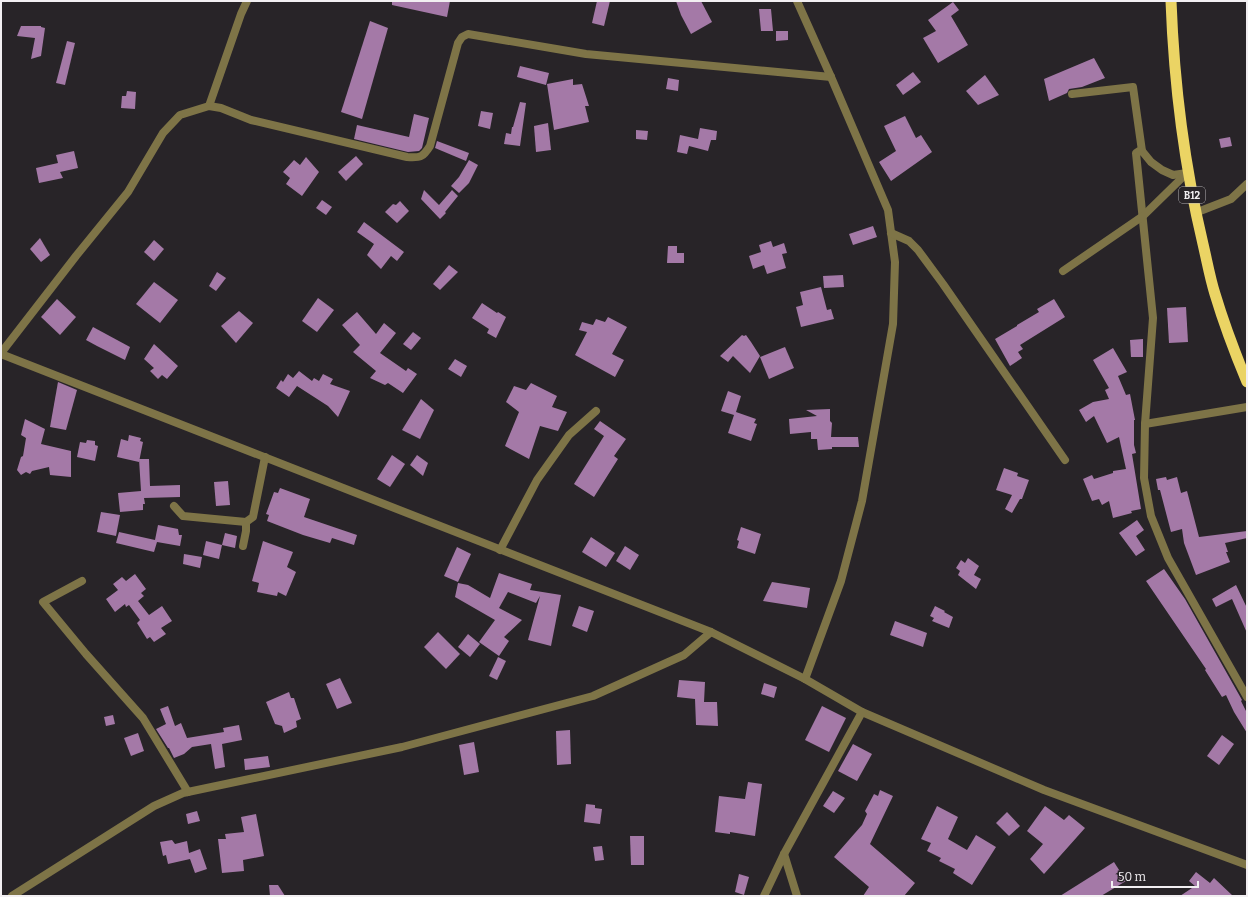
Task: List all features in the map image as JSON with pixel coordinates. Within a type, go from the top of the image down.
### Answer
[{"type":"highway","name":"B12","points":[[1171,1],[1172,42],[1179,114],[1195,213],[1214,293],[1234,351],[1247,382]]},
{"type":"street","points":[[209,106],[241,14],[247,1]]},
{"type":"street","points":[[797,1],[888,210],[896,262],[893,324],[862,501],[841,581],[805,679]]},
{"type":"street","points":[[831,77],[586,54],[468,34],[462,37],[458,42],[430,146],[424,155],[418,158],[407,157],[251,120],[221,108],[209,106],[180,115],[163,133],[128,192],[1,353],[711,632],[805,679],[862,712],[1044,790],[1247,865]]},
{"type":"street","points":[[1072,94],[1133,87],[1142,151],[1151,162],[1162,170],[1173,175],[1188,173]]},
{"type":"street","points":[[1142,151],[1136,153],[1136,157],[1153,318],[1145,424],[1144,478],[1151,516],[1168,558],[1247,697]]},
{"type":"street","points":[[1063,270],[1143,216],[1188,173]]},
{"type":"street","points":[[1195,213],[1231,199],[1247,184]]},
{"type":"street","points":[[891,233],[909,241],[918,250],[1065,460]]},
{"type":"street","points":[[1145,424],[1247,407]]},
{"type":"street","points":[[500,550],[537,480],[569,435],[596,411]]},
{"type":"street","points":[[174,506],[183,516],[246,522],[253,517],[265,458]]},
{"type":"street","points":[[243,546],[246,522]]},
{"type":"street","points":[[82,581],[43,602],[86,654],[143,718],[188,792]]},
{"type":"street","points":[[12,896],[154,806],[183,793],[402,747],[593,696],[684,655],[711,632]]},
{"type":"street","points":[[764,896],[784,854],[862,712]]},
{"type":"street","points":[[784,854],[797,896]]},
{"type":"building","points":[[392,1],[450,1],[447,17],[392,5]]},
{"type":"building","points":[[597,1],[610,1],[604,26],[592,23]]},
{"type":"building","points":[[676,1],[701,1],[712,22],[691,34],[681,15]]},
{"type":"building","points":[[953,2],[959,10],[951,16],[968,45],[938,63],[923,38],[936,31],[928,20]]},
{"type":"building","points":[[759,9],[771,9],[773,31],[761,31]]},
{"type":"building","points":[[370,21],[388,28],[362,119],[341,112]]},
{"type":"building","points":[[21,26],[41,26],[45,28],[41,56],[31,59],[35,38],[17,36]]},
{"type":"building","points":[[776,31],[788,31],[788,40],[776,41]]},
{"type":"building","points":[[67,41],[75,43],[65,85],[56,83]]},
{"type":"building","points":[[1094,58],[1105,78],[1082,87],[1069,89],[1067,93],[1049,101],[1044,79]]},
{"type":"building","points":[[520,66],[549,73],[546,85],[517,77]]},
{"type":"building","points":[[913,72],[921,82],[903,95],[896,85]]},
{"type":"building","points":[[985,75],[999,95],[978,105],[966,91]]},
{"type":"building","points":[[668,78],[679,80],[678,91],[666,89]]},
{"type":"building","points":[[573,79],[573,85],[582,84],[589,106],[585,106],[589,122],[554,130],[547,84]]},
{"type":"building","points":[[127,91],[136,92],[135,109],[121,108],[122,96],[126,96]]},
{"type":"building","points":[[520,102],[526,103],[520,146],[504,144],[506,133],[511,134]]},
{"type":"building","points":[[481,111],[493,113],[490,129],[478,126]]},
{"type":"building","points":[[414,114],[429,118],[422,148],[419,151],[408,152],[354,139],[357,125],[409,137]]},
{"type":"building","points":[[905,116],[916,138],[921,135],[932,152],[891,181],[879,162],[896,151],[884,126]]},
{"type":"building","points":[[548,123],[551,150],[536,152],[534,126]]},
{"type":"building","points":[[700,128],[717,131],[716,140],[711,140],[708,151],[689,146],[687,154],[677,152],[680,135],[698,139]]},
{"type":"building","points":[[636,130],[648,131],[647,140],[636,139]]},
{"type":"building","points":[[1230,137],[1232,146],[1221,148],[1219,139]]},
{"type":"building","points":[[437,141],[469,153],[466,161],[435,148]]},
{"type":"building","points":[[74,151],[78,168],[60,172],[63,178],[39,183],[36,168],[58,163],[56,155]]},
{"type":"building","points":[[356,156],[363,164],[346,181],[338,172]]},
{"type":"building","points":[[306,157],[319,172],[302,196],[286,184],[290,178],[283,172],[294,160],[300,165]]},
{"type":"building","points":[[469,160],[478,165],[469,183],[459,193],[451,186],[459,177]]},
{"type":"building","points":[[424,190],[439,205],[452,190],[458,196],[440,219],[421,199]]},
{"type":"building","points":[[322,200],[332,207],[326,215],[316,208]]},
{"type":"building","points":[[400,201],[409,211],[397,223],[385,212],[393,204],[396,205]]},
{"type":"building","points":[[364,222],[404,252],[397,261],[391,256],[381,269],[367,255],[374,244],[357,232]]},
{"type":"building","points":[[873,226],[877,237],[853,245],[849,234]]},
{"type":"building","points":[[40,238],[50,255],[41,262],[30,249]]},
{"type":"building","points":[[154,240],[164,249],[154,261],[144,252]]},
{"type":"building","points":[[771,241],[773,247],[784,243],[787,253],[782,254],[786,268],[767,274],[764,265],[753,269],[749,256],[761,252],[759,245]]},
{"type":"building","points":[[668,246],[677,246],[677,253],[684,253],[684,263],[667,263]]},
{"type":"building","points":[[449,265],[458,272],[440,290],[433,284]]},
{"type":"building","points":[[217,272],[226,278],[216,291],[209,286]]},
{"type":"building","points":[[843,275],[844,287],[824,288],[823,276]]},
{"type":"building","points":[[154,282],[178,300],[160,323],[136,304]]},
{"type":"building","points":[[821,287],[827,310],[831,309],[834,319],[801,327],[796,307],[803,305],[800,292]]},
{"type":"building","points":[[318,298],[334,310],[317,332],[302,321]]},
{"type":"building","points":[[57,299],[76,317],[60,335],[41,317]]},
{"type":"building","points":[[1054,299],[1065,317],[1020,345],[1023,349],[1018,352],[1022,358],[1010,366],[995,339],[1039,312],[1037,309]]},
{"type":"building","points":[[482,303],[506,317],[496,338],[487,333],[489,329],[472,318]]},
{"type":"building","points":[[1186,307],[1188,342],[1169,343],[1167,308]]},
{"type":"building","points":[[239,311],[253,323],[236,343],[221,326]]},
{"type":"building","points":[[357,312],[376,334],[384,323],[396,333],[380,353],[406,371],[408,368],[417,374],[403,393],[388,383],[385,385],[370,378],[376,371],[353,352],[360,345],[342,325]]},
{"type":"building","points":[[608,317],[627,327],[612,354],[624,360],[615,377],[575,355],[587,332],[579,330],[582,322],[593,325],[596,319],[605,322]]},
{"type":"building","points":[[93,327],[130,347],[125,360],[86,340]]},
{"type":"building","points":[[413,332],[421,338],[411,350],[403,344]]},
{"type":"building","points":[[742,335],[746,335],[760,356],[750,373],[733,356],[728,362],[720,356]]},
{"type":"building","points":[[1143,339],[1143,357],[1131,357],[1130,340]]},
{"type":"building","points":[[154,344],[178,366],[167,379],[162,375],[158,379],[150,371],[154,368],[144,359]]},
{"type":"building","points":[[785,347],[794,368],[769,379],[760,357]]},
{"type":"building","points":[[1113,348],[1127,372],[1118,376],[1126,395],[1130,394],[1135,420],[1134,445],[1136,453],[1132,454],[1141,509],[1113,518],[1109,501],[1102,505],[1099,499],[1092,501],[1083,479],[1092,475],[1094,479],[1113,473],[1113,471],[1126,469],[1119,437],[1107,443],[1094,416],[1086,422],[1079,410],[1093,402],[1109,399],[1105,390],[1109,388],[1093,360]]},
{"type":"building","points":[[455,359],[467,366],[461,377],[448,369]]},
{"type":"building","points":[[299,371],[312,381],[314,378],[319,381],[323,374],[333,379],[330,384],[350,391],[338,417],[328,406],[297,386],[289,397],[276,388],[281,380],[283,382],[288,374],[293,378]]},
{"type":"building","points":[[58,382],[77,390],[66,430],[50,427]]},
{"type":"building","points":[[531,383],[557,396],[552,407],[567,412],[558,431],[540,426],[529,459],[505,446],[519,412],[506,402],[514,386],[526,390]]},
{"type":"building","points":[[728,391],[741,396],[736,412],[756,419],[754,423],[757,424],[751,441],[728,433],[734,415],[721,411]]},
{"type":"building","points":[[421,399],[434,410],[420,439],[402,430]]},
{"type":"building","points":[[830,409],[830,421],[832,423],[831,437],[858,437],[859,447],[832,447],[832,449],[818,450],[817,439],[811,439],[811,432],[790,434],[789,419],[817,416],[806,410]]},
{"type":"building","points":[[25,419],[45,429],[41,444],[71,451],[71,477],[50,475],[49,467],[32,471],[30,474],[26,472],[21,475],[17,470],[21,457],[23,456],[26,438],[21,435]]},
{"type":"building","points":[[600,421],[626,439],[614,456],[618,459],[594,497],[574,484],[604,436],[594,429]]},
{"type":"building","points":[[129,435],[141,438],[140,441],[143,442],[139,462],[117,457],[121,439],[128,441]]},
{"type":"building","points":[[87,440],[95,441],[95,445],[98,446],[95,461],[77,457],[80,442],[86,443]]},
{"type":"building","points":[[392,455],[405,464],[390,487],[377,479]]},
{"type":"building","points":[[417,455],[428,463],[423,476],[410,465]]},
{"type":"building","points":[[139,459],[149,459],[150,486],[180,485],[180,497],[144,498],[145,504],[143,504],[143,510],[120,512],[118,493],[141,491]]},
{"type":"building","points":[[1004,468],[1018,473],[1017,476],[1029,480],[1022,499],[1020,499],[1012,513],[1005,509],[1012,495],[996,490]]},
{"type":"building","points":[[1166,477],[1167,480],[1177,477],[1181,493],[1187,491],[1199,537],[1247,531],[1247,538],[1225,543],[1228,552],[1226,552],[1230,562],[1196,575],[1184,543],[1182,529],[1171,532],[1160,490],[1158,490],[1156,479]]},
{"type":"building","points":[[228,481],[230,505],[216,506],[214,482]]},
{"type":"building","points":[[280,488],[310,499],[304,517],[357,535],[354,545],[332,538],[330,543],[303,535],[267,521],[269,515],[266,514],[274,492],[278,493]]},
{"type":"building","points":[[101,512],[120,515],[116,536],[97,532]]},
{"type":"building","points":[[1137,520],[1144,530],[1136,536],[1145,550],[1136,556],[1119,533]]},
{"type":"building","points":[[158,525],[178,529],[179,535],[182,535],[180,546],[157,542],[154,552],[116,543],[119,532],[155,540]]},
{"type":"building","points":[[741,527],[761,534],[755,554],[737,548],[739,541],[737,540]]},
{"type":"building","points":[[225,533],[237,536],[235,548],[222,545]]},
{"type":"building","points":[[591,537],[615,553],[606,567],[582,552]]},
{"type":"building","points":[[206,541],[222,545],[219,559],[203,555]]},
{"type":"building","points":[[263,541],[293,552],[287,567],[296,572],[286,596],[278,592],[277,596],[257,592],[259,583],[252,581]]},
{"type":"building","points":[[625,546],[639,555],[630,570],[616,561]]},
{"type":"building","points":[[457,547],[471,554],[458,582],[444,576]]},
{"type":"building","points":[[184,554],[202,557],[200,568],[183,564]]},
{"type":"building","points":[[968,558],[979,566],[974,575],[981,579],[976,589],[958,575],[960,571],[956,568],[961,560],[965,563]]},
{"type":"building","points":[[1164,569],[1185,599],[1242,700],[1241,701],[1247,713],[1247,733],[1234,712],[1226,695],[1222,697],[1205,670],[1206,669],[1146,581]]},
{"type":"building","points":[[499,573],[532,584],[530,590],[561,595],[551,646],[528,640],[540,596],[536,603],[508,592],[499,608],[522,620],[504,637],[509,641],[499,656],[479,642],[495,620],[455,597],[458,583],[468,585],[490,598]]},
{"type":"building","points":[[135,574],[146,589],[141,593],[144,596],[138,601],[149,615],[162,606],[172,621],[161,628],[166,634],[154,642],[150,637],[147,639],[137,623],[140,620],[129,605],[126,607],[125,604],[115,612],[106,599],[118,590],[113,584],[122,577],[126,581]]},
{"type":"building","points":[[772,582],[810,588],[807,608],[763,601]]},
{"type":"building","points":[[1236,585],[1247,608],[1247,633],[1232,599],[1216,607],[1212,599]]},
{"type":"building","points":[[579,606],[594,611],[587,632],[572,626]]},
{"type":"building","points":[[935,606],[953,617],[949,628],[932,621],[934,618],[930,616]]},
{"type":"building","points":[[895,621],[927,633],[923,647],[890,635]]},
{"type":"building","points":[[438,632],[460,654],[446,669],[424,647]]},
{"type":"building","points":[[468,634],[480,644],[470,657],[458,647]]},
{"type":"building","points":[[498,657],[506,661],[497,680],[489,676]]},
{"type":"building","points":[[340,678],[352,703],[337,709],[326,684]]},
{"type":"building","points":[[679,680],[705,682],[704,702],[717,702],[718,726],[696,725],[695,699],[677,697]]},
{"type":"building","points":[[764,683],[777,687],[774,698],[761,694]]},
{"type":"building","points":[[289,692],[291,698],[294,698],[301,719],[296,721],[297,727],[284,733],[282,726],[275,724],[266,702]]},
{"type":"building","points":[[168,706],[175,726],[181,723],[187,738],[224,732],[223,728],[239,725],[242,740],[222,744],[225,767],[215,769],[211,744],[192,747],[184,754],[174,758],[156,729],[166,724],[160,709]]},
{"type":"building","points":[[822,706],[846,718],[829,752],[805,740]]},
{"type":"building","points":[[113,715],[115,724],[106,726],[104,717]]},
{"type":"building","points":[[570,730],[571,764],[557,765],[556,731]]},
{"type":"building","points":[[138,733],[144,751],[131,756],[124,738]]},
{"type":"building","points":[[1222,735],[1234,744],[1219,765],[1207,756]]},
{"type":"building","points":[[474,742],[479,772],[464,775],[459,745]]},
{"type":"building","points":[[853,744],[872,754],[857,781],[838,771]]},
{"type":"building","points":[[268,756],[270,767],[245,770],[244,759]]},
{"type":"building","points":[[748,782],[762,784],[755,836],[730,832],[730,834],[715,832],[719,796],[745,799]]},
{"type":"building","points":[[880,790],[893,796],[870,844],[915,883],[904,896],[863,896],[869,887],[834,857],[862,825],[867,814],[865,811],[874,794],[878,796]]},
{"type":"building","points":[[833,791],[845,798],[834,813],[823,806]]},
{"type":"building","points":[[586,804],[595,805],[595,808],[602,809],[600,824],[584,822]]},
{"type":"building","points":[[937,806],[958,817],[948,839],[967,850],[976,835],[996,847],[972,885],[953,873],[955,869],[939,861],[941,858],[927,851],[931,843],[921,839]]},
{"type":"building","points":[[1045,806],[1064,820],[1069,815],[1085,828],[1044,874],[1030,859],[1043,844],[1027,831]]},
{"type":"building","points":[[197,811],[200,821],[188,824],[186,814]]},
{"type":"building","points":[[1007,812],[1020,826],[1009,836],[996,823]]},
{"type":"building","points":[[256,814],[264,856],[243,860],[244,871],[222,873],[218,839],[226,839],[225,834],[244,832],[241,817]]},
{"type":"building","points":[[630,836],[644,836],[644,865],[631,865]]},
{"type":"building","points":[[172,840],[175,844],[187,841],[189,853],[200,849],[207,869],[195,873],[190,859],[168,864],[166,855],[163,856],[160,842]]},
{"type":"building","points":[[602,846],[604,860],[595,861],[593,847]]},
{"type":"building","points":[[1114,862],[1126,881],[1101,896],[1060,896]]},
{"type":"building","points":[[1196,872],[1210,883],[1214,878],[1233,896],[1180,896],[1195,886],[1189,881]]},
{"type":"building","points":[[739,874],[749,877],[744,895],[735,892]]},
{"type":"building","points":[[269,885],[278,885],[285,896],[270,896]]}]
